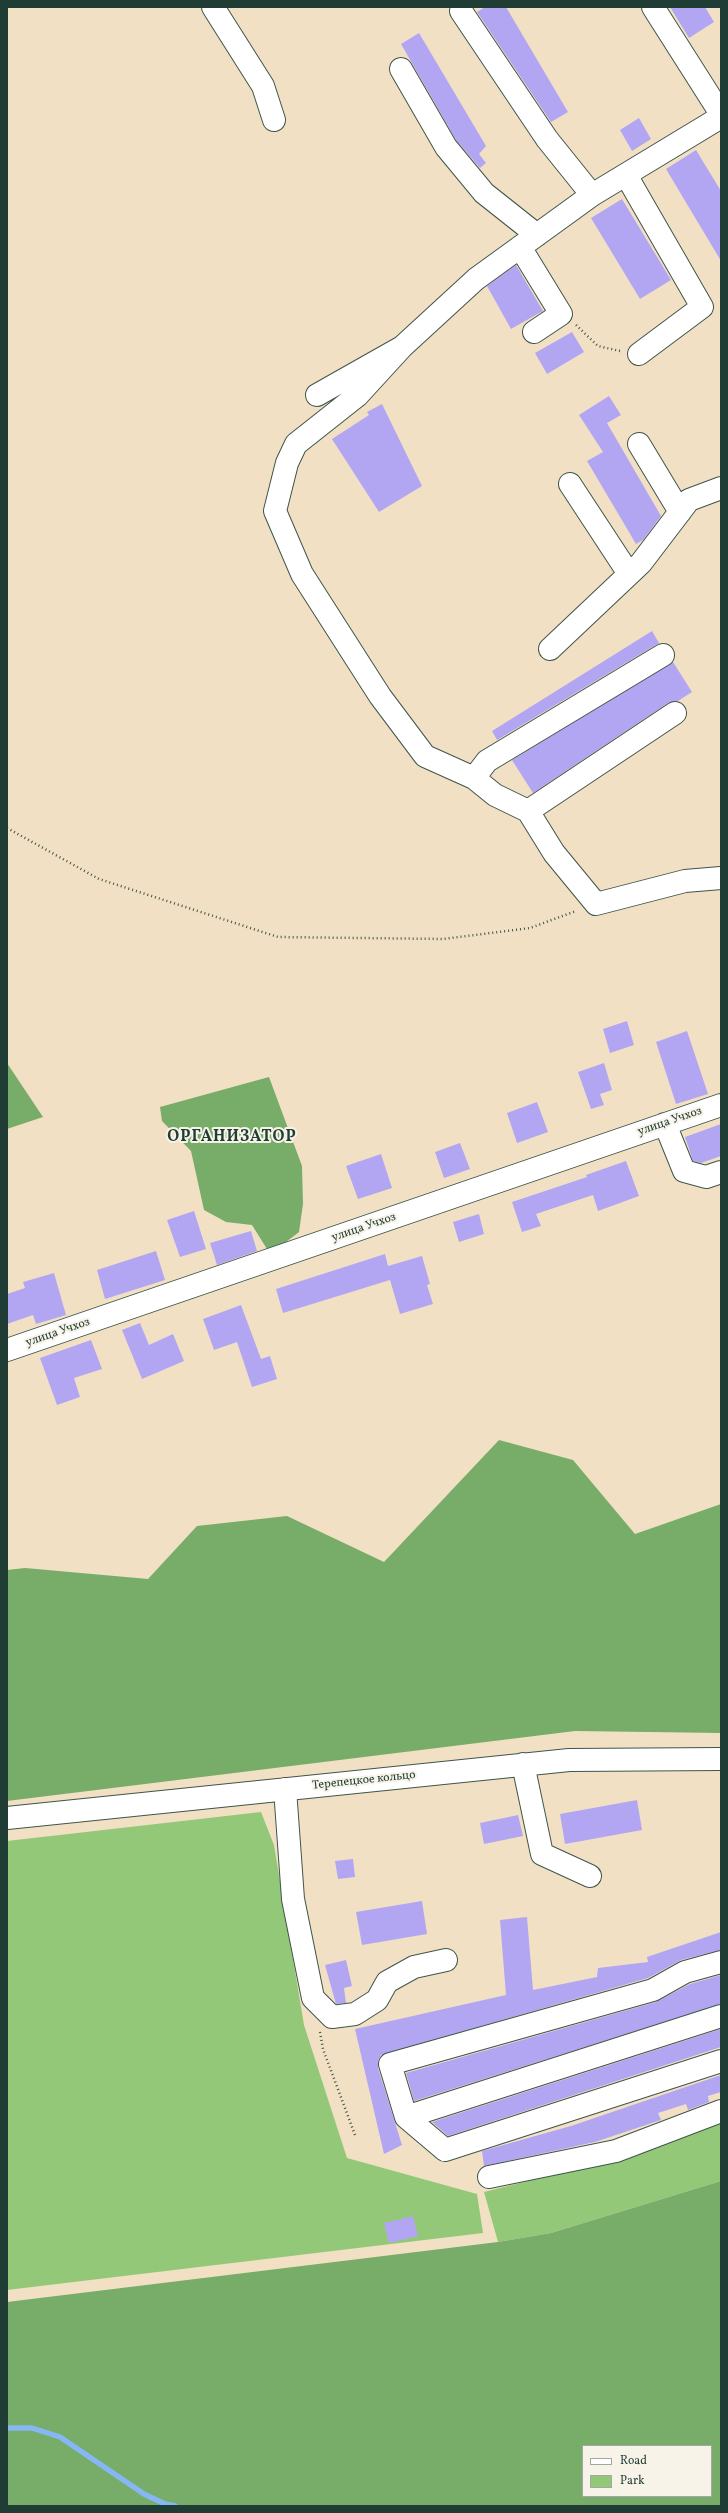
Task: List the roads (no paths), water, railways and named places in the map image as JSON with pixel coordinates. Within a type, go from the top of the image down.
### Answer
[{"type":"street","points":[[213,7],[263,86],[274,120]]},
{"type":"street","points":[[653,7],[721,114]]},
{"type":"street","points":[[462,11],[547,139],[592,195]]},
{"type":"street","points":[[401,69],[446,147],[484,193],[528,241],[561,314],[534,332]]},
{"type":"street","points":[[721,117],[626,176],[592,195],[476,279],[402,347],[358,395],[296,444],[287,463],[275,511],[302,574],[380,696],[425,756],[474,778],[495,795],[528,811],[554,853],[596,904],[685,881],[721,878]]},
{"type":"street","points":[[626,176],[702,307],[639,354]]},
{"type":"street","points":[[317,395],[402,347]]},
{"type":"street","points":[[639,444],[680,512]]},
{"type":"street","points":[[570,484],[629,574]]},
{"type":"street","points":[[550,649],[629,574],[661,539],[689,500],[721,488]]},
{"type":"street","points":[[474,778],[487,761],[663,655]]},
{"type":"street","points":[[528,811],[675,713]]},
{"type":"street","name":"улица Учхоз","points":[[7,1350],[721,1105]]},
{"type":"street","points":[[665,1124],[684,1171],[706,1177],[721,1172]]},
{"type":"street","name":"Терепецкое кольцо","points":[[7,1818],[569,1760],[721,1759]]},
{"type":"street","points":[[523,1764],[542,1854],[590,1876]]},
{"type":"street","points":[[285,1789],[293,1899],[313,1998],[332,2017],[355,2014],[377,2000],[386,1982],[414,1967],[446,1960]]},
{"type":"street","points":[[721,1962],[685,1972],[653,1990],[390,2064],[406,2117],[445,2150],[721,2061]]},
{"type":"street","points":[[406,2117],[721,2016]]},
{"type":"street","points":[[489,2177],[616,2151],[721,2111]]},
{"type":"waterway","points":[[7,2428],[32,2428],[60,2437],[144,2494],[165,2504],[175,2506]]},
{"type":"district","name":"ОРГАНИЗАТОР","points":[[232,1138]]}]
